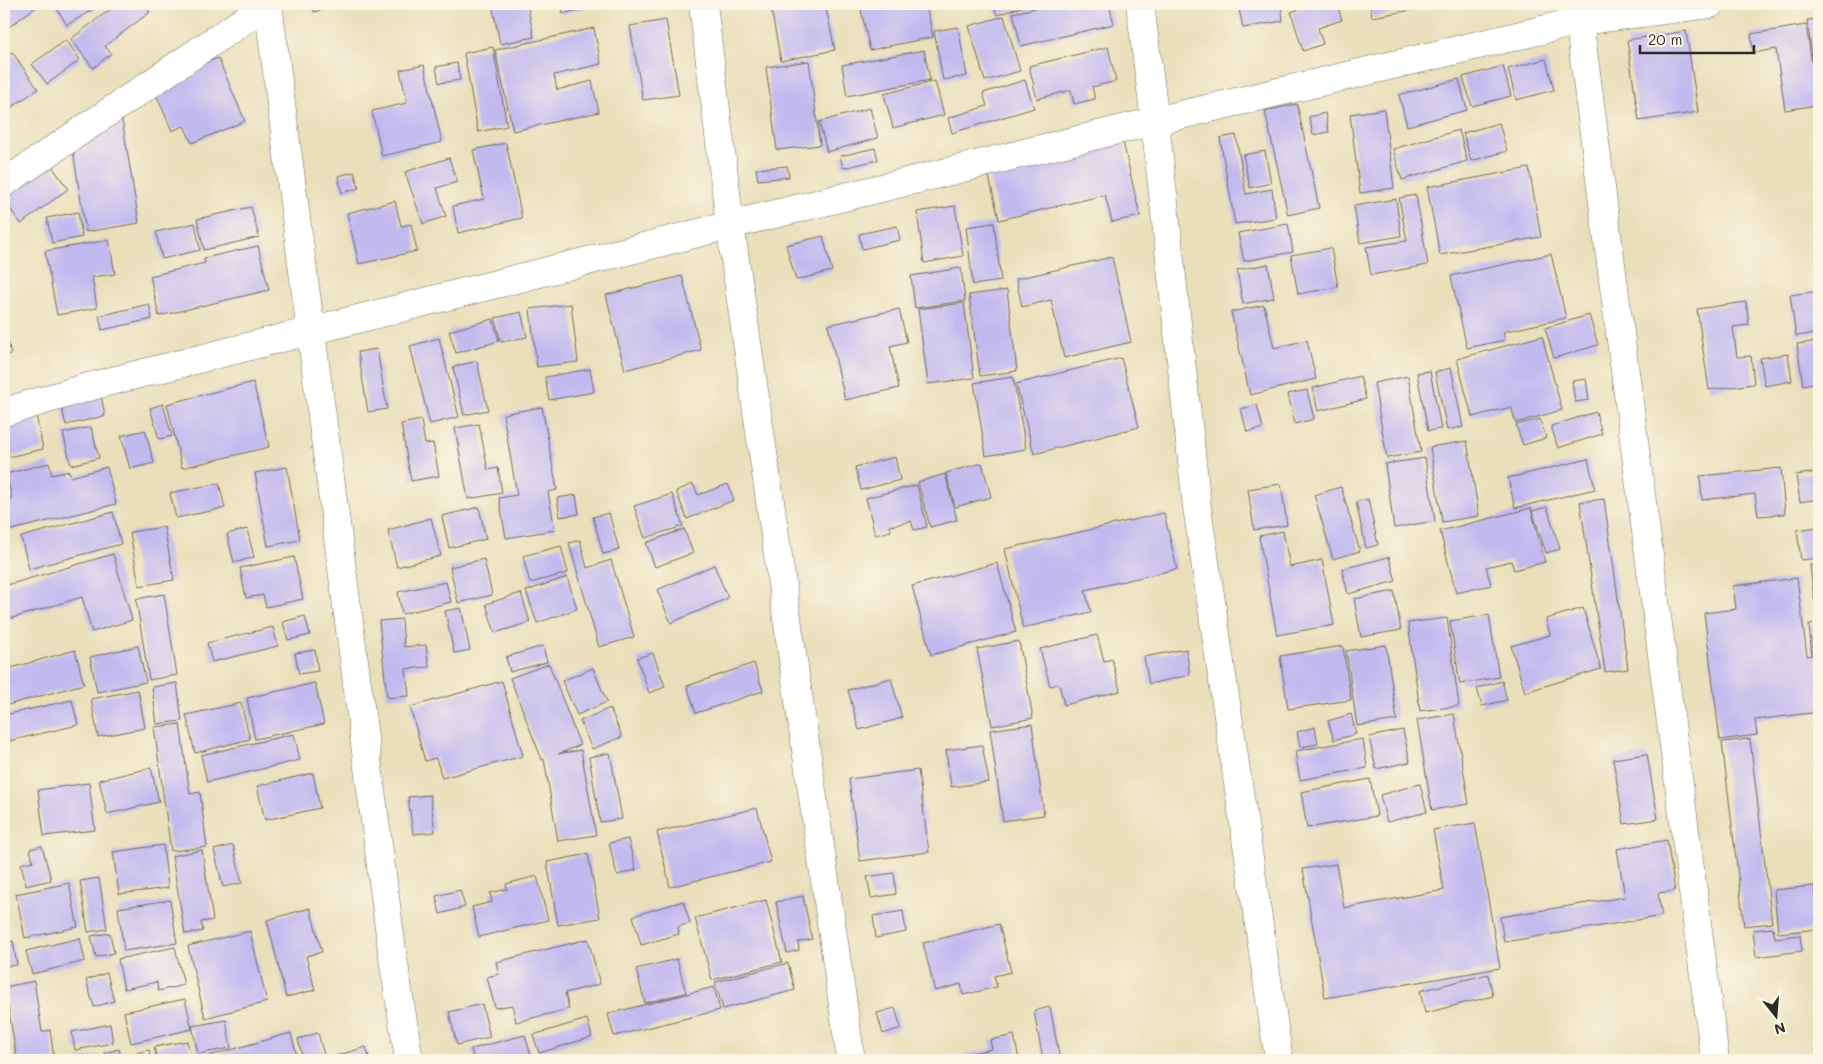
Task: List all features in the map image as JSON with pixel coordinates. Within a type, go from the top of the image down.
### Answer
[{"type":"street","points":[[4,183],[268,4],[393,958],[409,1060]]},
{"type":"street","points":[[703,4],[730,225],[851,1060]]},
{"type":"street","points":[[1140,4],[1155,121],[1197,507],[1279,1060]]},
{"type":"street","points":[[4,412],[92,386],[730,225],[1155,121],[1579,12],[1710,4]]},
{"type":"street","points":[[1579,12],[1715,1060]]},
{"type":"building","points":[[4,4],[40,4],[9,27],[4,21]]},
{"type":"building","points":[[54,4],[102,4],[67,25]]},
{"type":"building","points":[[117,4],[144,4],[150,12],[105,46],[111,54],[93,68],[71,39]]},
{"type":"building","points":[[312,4],[339,4],[340,6],[314,12]]},
{"type":"building","points":[[492,4],[527,4],[534,37],[500,44]]},
{"type":"building","points":[[561,4],[599,4],[563,14]]},
{"type":"building","points":[[770,4],[825,4],[835,50],[781,61]]},
{"type":"building","points":[[926,4],[933,37],[870,50],[860,5]]},
{"type":"building","points":[[993,4],[1027,4],[1027,5],[997,15]]},
{"type":"building","points":[[1054,4],[1109,4],[1114,24],[1021,46],[1013,13]]},
{"type":"building","points":[[1238,4],[1281,4],[1283,21],[1243,28]]},
{"type":"building","points":[[1315,4],[1337,4],[1342,20],[1318,28],[1323,44],[1303,51],[1291,12]]},
{"type":"building","points":[[1370,4],[1411,4],[1412,10],[1372,17]]},
{"type":"building","points":[[1004,16],[1020,71],[985,81],[969,26]]},
{"type":"building","points":[[1819,19],[1819,62],[1813,63],[1807,20]]},
{"type":"building","points":[[666,20],[679,95],[643,100],[630,26]]},
{"type":"building","points":[[1806,25],[1818,105],[1785,110],[1776,49],[1753,53],[1751,34]]},
{"type":"building","points":[[958,27],[967,76],[943,80],[934,31]]},
{"type":"building","points":[[594,28],[601,64],[554,75],[557,90],[592,81],[599,112],[513,131],[495,50]]},
{"type":"building","points":[[1686,31],[1698,112],[1639,121],[1627,40]]},
{"type":"building","points":[[66,40],[80,60],[47,84],[32,64]]},
{"type":"building","points":[[493,47],[507,126],[478,132],[464,53]]},
{"type":"building","points":[[1108,47],[1116,81],[1092,87],[1095,99],[1074,104],[1071,90],[1037,99],[1029,66]]},
{"type":"building","points":[[924,50],[930,80],[847,96],[842,65]]},
{"type":"building","points":[[12,52],[38,89],[9,109],[4,101],[4,58]]},
{"type":"building","points":[[218,58],[245,121],[192,143],[184,126],[172,131],[152,85]]},
{"type":"building","points":[[1546,59],[1554,90],[1516,100],[1508,69]]},
{"type":"building","points":[[809,61],[820,145],[777,150],[766,67]]},
{"type":"building","points":[[457,63],[460,80],[439,83],[436,67]]},
{"type":"building","points":[[424,65],[442,142],[382,156],[372,111],[407,103],[400,70]]},
{"type":"building","points":[[1503,66],[1511,96],[1472,106],[1463,77]]},
{"type":"building","points":[[1459,79],[1467,110],[1407,126],[1399,95]]},
{"type":"building","points":[[1025,80],[1034,108],[952,133],[948,118],[987,106],[983,93]]},
{"type":"building","points":[[935,81],[944,115],[893,128],[884,94]]},
{"type":"building","points":[[1297,104],[1319,208],[1288,215],[1265,111]]},
{"type":"building","points":[[870,108],[878,138],[827,152],[819,122]]},
{"type":"building","points":[[1384,109],[1394,188],[1360,193],[1350,114]]},
{"type":"building","points":[[121,113],[139,223],[86,232],[73,151]]},
{"type":"building","points":[[1325,113],[1329,132],[1313,135],[1309,117]]},
{"type":"building","points":[[1499,123],[1507,151],[1471,161],[1463,133]]},
{"type":"building","points":[[1459,130],[1467,161],[1402,180],[1393,149]]},
{"type":"building","points":[[1236,135],[1246,194],[1272,189],[1276,218],[1235,224],[1220,138]]},
{"type":"building","points":[[1123,142],[1140,216],[1112,222],[1105,195],[999,220],[988,172]]},
{"type":"building","points":[[506,143],[522,218],[458,233],[453,206],[484,199],[473,150]]},
{"type":"building","points":[[875,148],[878,160],[843,168],[840,156]]},
{"type":"building","points":[[1265,151],[1271,183],[1250,188],[1243,155]]},
{"type":"building","points":[[449,158],[457,182],[437,188],[446,216],[423,224],[405,172]]},
{"type":"building","points":[[51,165],[68,189],[21,224],[4,200]]},
{"type":"building","points":[[787,166],[789,177],[758,180],[756,169]]},
{"type":"building","points":[[1529,168],[1541,237],[1440,255],[1427,187]]},
{"type":"building","points":[[354,172],[359,188],[342,193],[338,176]]},
{"type":"building","points":[[1416,195],[1428,265],[1371,275],[1366,247],[1407,241],[1399,198]]},
{"type":"building","points":[[1396,199],[1401,236],[1360,243],[1354,206]]},
{"type":"building","points":[[395,201],[401,226],[411,224],[417,251],[359,264],[347,213]]},
{"type":"building","points":[[955,206],[963,256],[924,263],[917,212]]},
{"type":"building","points":[[251,207],[259,237],[204,250],[197,219]]},
{"type":"building","points":[[78,212],[82,237],[52,243],[47,218]]},
{"type":"building","points":[[195,223],[200,250],[162,259],[156,232]]},
{"type":"building","points":[[994,223],[1001,281],[973,285],[966,227]]},
{"type":"building","points":[[1288,224],[1293,252],[1244,261],[1238,233]]},
{"type":"building","points":[[897,226],[900,240],[862,249],[859,234]]},
{"type":"building","points":[[823,236],[832,271],[796,280],[786,245]]},
{"type":"building","points":[[109,240],[115,274],[92,277],[97,308],[57,315],[45,251]]},
{"type":"building","points":[[258,246],[269,290],[159,316],[150,276],[205,263],[204,258]]},
{"type":"building","points":[[1331,248],[1338,287],[1298,294],[1291,255]]},
{"type":"building","points":[[1551,254],[1566,318],[1503,332],[1505,340],[1467,348],[1451,276]]},
{"type":"building","points":[[1112,257],[1131,342],[1064,358],[1051,300],[1022,307],[1016,279]]},
{"type":"building","points":[[1268,264],[1274,298],[1243,304],[1237,270]]},
{"type":"building","points":[[961,268],[965,301],[915,308],[911,276]]},
{"type":"building","points":[[682,276],[701,350],[625,370],[606,295]]},
{"type":"building","points":[[1007,290],[1017,371],[980,376],[969,295]]},
{"type":"building","points":[[1819,291],[1819,333],[1796,336],[1790,295]]},
{"type":"building","points":[[1746,302],[1749,325],[1733,327],[1737,357],[1751,356],[1754,384],[1709,390],[1697,309]]},
{"type":"building","points":[[964,303],[974,378],[928,384],[918,309]]},
{"type":"building","points":[[149,304],[152,319],[102,330],[99,316]]},
{"type":"building","points":[[571,304],[578,362],[537,367],[530,309]]},
{"type":"building","points":[[1264,305],[1274,348],[1307,340],[1316,379],[1250,395],[1231,312]]},
{"type":"building","points":[[899,309],[907,342],[890,346],[899,388],[845,400],[828,325]]},
{"type":"building","points":[[521,312],[527,337],[501,342],[495,318]]},
{"type":"building","points":[[1589,315],[1598,345],[1554,358],[1545,328]]},
{"type":"building","points":[[493,319],[499,341],[456,353],[449,331]]},
{"type":"building","points":[[4,325],[11,354],[4,355]]},
{"type":"building","points":[[1542,336],[1562,410],[1516,423],[1511,407],[1472,417],[1457,359]]},
{"type":"building","points":[[439,338],[459,417],[430,424],[410,346]]},
{"type":"building","points":[[1819,341],[1819,382],[1803,385],[1797,344]]},
{"type":"building","points":[[377,349],[387,409],[368,412],[358,352]]},
{"type":"building","points":[[1788,354],[1792,381],[1765,386],[1760,358]]},
{"type":"building","points":[[1121,358],[1139,427],[1034,454],[1016,384]]},
{"type":"building","points":[[477,361],[488,410],[464,415],[453,367]]},
{"type":"building","points":[[1451,368],[1463,427],[1447,430],[1435,372]]},
{"type":"building","points":[[590,369],[594,392],[549,400],[545,377]]},
{"type":"building","points":[[1430,371],[1441,429],[1428,431],[1417,373]]},
{"type":"building","points":[[1360,376],[1366,399],[1318,411],[1313,388]]},
{"type":"building","points":[[1408,376],[1421,452],[1387,458],[1374,383]]},
{"type":"building","points":[[1013,377],[1026,449],[986,456],[974,383]]},
{"type":"building","points":[[1586,379],[1589,400],[1575,402],[1572,381]]},
{"type":"building","points":[[253,382],[269,447],[182,468],[167,404]]},
{"type":"building","points":[[1307,390],[1314,419],[1295,424],[1288,394]]},
{"type":"building","points":[[101,395],[105,416],[66,425],[61,405]]},
{"type":"building","points":[[163,404],[172,436],[159,439],[150,408]]},
{"type":"building","points":[[1257,405],[1263,428],[1247,432],[1241,409]]},
{"type":"building","points":[[542,407],[557,490],[548,492],[555,530],[506,538],[499,498],[517,495],[503,414]]},
{"type":"building","points":[[1596,412],[1602,434],[1558,448],[1551,426]]},
{"type":"building","points":[[36,415],[43,449],[4,458],[4,422]]},
{"type":"building","points":[[1540,419],[1546,438],[1523,445],[1516,425]]},
{"type":"building","points":[[421,420],[425,444],[433,443],[439,476],[411,481],[401,424]]},
{"type":"building","points":[[479,424],[488,470],[498,468],[502,493],[468,499],[455,428]]},
{"type":"building","points":[[91,427],[99,458],[71,465],[63,433]]},
{"type":"building","points":[[145,430],[154,463],[130,469],[121,436]]},
{"type":"building","points":[[1467,441],[1479,516],[1442,522],[1430,447]]},
{"type":"building","points":[[895,457],[900,480],[861,490],[855,467]]},
{"type":"building","points":[[1425,458],[1435,521],[1394,528],[1385,464]]},
{"type":"building","points":[[1588,459],[1595,489],[1515,508],[1508,478]]},
{"type":"building","points":[[49,463],[52,475],[69,471],[71,477],[107,467],[116,504],[4,532],[4,501],[12,498],[6,474]]},
{"type":"building","points":[[982,463],[991,497],[955,507],[946,473]]},
{"type":"building","points":[[287,467],[300,540],[268,546],[255,473]]},
{"type":"building","points":[[1781,468],[1785,514],[1758,516],[1755,494],[1702,500],[1700,476]]},
{"type":"building","points":[[1819,472],[1819,499],[1800,502],[1796,475]]},
{"type":"building","points":[[945,474],[957,520],[930,527],[918,482]]},
{"type":"building","points":[[219,483],[225,508],[176,518],[170,493]]},
{"type":"building","points":[[693,484],[698,495],[728,484],[734,500],[687,519],[676,491]]},
{"type":"building","points":[[1281,484],[1287,525],[1254,530],[1248,489]]},
{"type":"building","points":[[917,485],[927,527],[914,530],[911,521],[890,526],[891,531],[875,535],[866,498]]},
{"type":"building","points":[[1341,487],[1360,551],[1333,559],[1314,495]]},
{"type":"building","points":[[672,494],[683,526],[645,538],[634,506]]},
{"type":"building","points":[[576,495],[579,514],[560,517],[557,498]]},
{"type":"building","points":[[1368,499],[1378,545],[1366,548],[1356,502]]},
{"type":"building","points":[[1604,499],[1628,669],[1605,672],[1580,502]]},
{"type":"building","points":[[479,507],[486,539],[449,548],[442,516]]},
{"type":"building","points":[[1547,507],[1560,549],[1546,553],[1532,511]]},
{"type":"building","points":[[1531,508],[1545,562],[1514,570],[1511,561],[1486,567],[1491,585],[1456,593],[1440,531]]},
{"type":"building","points":[[113,512],[121,544],[29,569],[21,537]]},
{"type":"building","points":[[609,513],[619,550],[603,554],[593,517]]},
{"type":"building","points":[[1164,513],[1177,569],[1085,590],[1091,612],[1023,628],[1005,549]]},
{"type":"building","points":[[431,518],[441,556],[397,567],[388,530]]},
{"type":"building","points":[[164,527],[174,580],[139,586],[130,532]]},
{"type":"building","points":[[1818,527],[1819,558],[1801,560],[1797,530]]},
{"type":"building","points":[[247,529],[254,557],[234,563],[227,534]]},
{"type":"building","points":[[684,529],[693,553],[655,567],[646,543]]},
{"type":"building","points":[[1283,531],[1290,567],[1322,560],[1334,625],[1277,635],[1259,536]]},
{"type":"building","points":[[580,540],[587,568],[611,560],[634,637],[599,647],[569,543]]},
{"type":"building","points":[[561,546],[568,573],[530,583],[523,556]]},
{"type":"building","points":[[113,554],[132,620],[92,632],[82,597],[6,620],[4,614],[4,586]]},
{"type":"building","points":[[294,557],[303,599],[266,607],[263,595],[246,598],[240,568]]},
{"type":"building","points":[[1389,557],[1396,581],[1348,594],[1342,569]]},
{"type":"building","points":[[484,559],[492,595],[458,603],[450,567]]},
{"type":"building","points":[[997,563],[1016,632],[931,655],[912,586]]},
{"type":"building","points":[[714,565],[728,598],[671,623],[657,590]]},
{"type":"building","points":[[1810,565],[1819,565],[1819,599],[1814,599]]},
{"type":"building","points":[[567,577],[577,609],[537,623],[526,591]]},
{"type":"building","points":[[1797,578],[1807,656],[1812,655],[1809,625],[1819,624],[1819,712],[1755,720],[1757,735],[1720,740],[1704,613],[1736,609],[1733,586]]},
{"type":"building","points":[[446,582],[451,602],[402,614],[398,592]]},
{"type":"building","points":[[1394,591],[1401,630],[1361,637],[1354,599]]},
{"type":"building","points":[[521,593],[530,622],[495,633],[486,604]]},
{"type":"building","points":[[164,594],[177,675],[149,680],[136,599]]},
{"type":"building","points":[[461,608],[470,650],[454,653],[445,611]]},
{"type":"building","points":[[1583,608],[1601,669],[1525,692],[1511,646],[1550,635],[1546,619]]},
{"type":"building","points":[[1489,615],[1499,677],[1460,684],[1450,621]]},
{"type":"building","points":[[305,616],[310,635],[288,640],[283,622]]},
{"type":"building","points":[[1447,618],[1459,706],[1420,711],[1408,623]]},
{"type":"building","points":[[402,619],[404,647],[426,645],[429,667],[406,669],[409,696],[387,698],[379,621]]},
{"type":"building","points":[[273,627],[278,646],[212,662],[207,643]]},
{"type":"building","points":[[1097,635],[1104,661],[1112,659],[1120,691],[1064,705],[1059,684],[1050,686],[1040,649]]},
{"type":"building","points":[[1019,641],[1033,718],[992,726],[977,649]]},
{"type":"building","points":[[1386,645],[1397,720],[1357,726],[1346,651]]},
{"type":"building","points":[[138,646],[146,682],[97,692],[90,657]]},
{"type":"building","points":[[543,646],[547,662],[510,672],[506,657]]},
{"type":"building","points":[[1343,646],[1351,700],[1288,709],[1280,656]]},
{"type":"building","points":[[1186,649],[1190,675],[1149,684],[1144,657]]},
{"type":"building","points":[[75,650],[84,684],[4,706],[4,670]]},
{"type":"building","points":[[315,650],[318,671],[299,674],[295,653]]},
{"type":"building","points":[[653,653],[665,687],[649,693],[637,658]]},
{"type":"building","points":[[754,663],[763,691],[696,713],[687,686]]},
{"type":"building","points":[[549,664],[580,745],[558,754],[581,750],[596,835],[558,841],[544,759],[542,760],[510,678]]},
{"type":"building","points":[[593,668],[607,702],[577,715],[562,681]]},
{"type":"building","points":[[891,678],[902,718],[859,730],[848,690]]},
{"type":"building","points":[[502,681],[523,756],[442,778],[436,758],[425,761],[410,707]]},
{"type":"building","points":[[1502,681],[1507,700],[1482,706],[1477,688]]},
{"type":"building","points":[[177,683],[182,721],[157,724],[152,687]]},
{"type":"building","points":[[315,683],[324,724],[255,739],[247,698]]},
{"type":"building","points":[[138,690],[145,728],[98,737],[91,699]]},
{"type":"building","points":[[72,700],[78,725],[4,742],[4,715]]},
{"type":"building","points":[[241,703],[250,739],[195,753],[186,715]]},
{"type":"building","points":[[610,708],[622,737],[592,749],[580,721]]},
{"type":"building","points":[[1351,714],[1356,734],[1334,740],[1328,721]]},
{"type":"building","points":[[1454,714],[1469,804],[1432,810],[1417,720]]},
{"type":"building","points":[[180,724],[190,794],[200,792],[207,847],[171,851],[154,727]]},
{"type":"building","points":[[1032,724],[1044,815],[1003,821],[990,730]]},
{"type":"building","points":[[1315,727],[1318,744],[1300,747],[1297,732]]},
{"type":"building","points":[[1403,730],[1410,762],[1376,769],[1369,737]]},
{"type":"building","points":[[294,734],[300,760],[207,782],[201,755]]},
{"type":"building","points":[[1363,739],[1367,768],[1300,780],[1295,751]]},
{"type":"building","points":[[1750,739],[1772,923],[1744,926],[1722,742]]},
{"type":"building","points":[[982,745],[989,782],[951,787],[946,750]]},
{"type":"building","points":[[610,753],[622,819],[600,822],[589,757]]},
{"type":"building","points":[[1647,754],[1658,819],[1624,824],[1613,759]]},
{"type":"building","points":[[151,768],[159,802],[107,814],[99,780]]},
{"type":"building","points":[[918,770],[929,852],[860,861],[849,779]]},
{"type":"building","points":[[313,773],[320,808],[265,820],[257,786]]},
{"type":"building","points":[[1370,779],[1377,816],[1307,828],[1301,792]]},
{"type":"building","points":[[89,783],[95,830],[44,836],[38,790]]},
{"type":"building","points":[[1420,784],[1427,812],[1387,822],[1380,795]]},
{"type":"building","points":[[430,795],[435,832],[413,834],[408,797]]},
{"type":"building","points":[[757,808],[771,862],[670,887],[657,832]]},
{"type":"building","points":[[1475,823],[1500,968],[1325,998],[1303,869],[1336,864],[1344,908],[1444,890],[1433,830]]},
{"type":"building","points":[[628,839],[636,870],[617,875],[609,843]]},
{"type":"building","points":[[1667,840],[1675,891],[1658,893],[1662,916],[1504,942],[1500,917],[1625,897],[1617,849]]},
{"type":"building","points":[[163,845],[168,888],[119,894],[113,852]]},
{"type":"building","points":[[233,845],[242,883],[223,887],[214,850]]},
{"type":"building","points":[[42,846],[51,880],[26,886],[21,864],[33,861],[30,849]]},
{"type":"building","points":[[202,850],[213,920],[201,922],[203,931],[185,934],[172,856]]},
{"type":"building","points":[[588,854],[600,918],[558,925],[547,862]]},
{"type":"building","points":[[894,873],[896,894],[871,898],[867,877]]},
{"type":"building","points":[[537,876],[548,920],[479,937],[472,907],[492,902],[490,893],[507,889],[506,884]]},
{"type":"building","points":[[99,878],[107,929],[88,932],[80,881]]},
{"type":"building","points":[[69,883],[78,927],[25,938],[16,894]]},
{"type":"building","points":[[1814,886],[1819,929],[1778,933],[1774,890]]},
{"type":"building","points":[[460,890],[465,907],[440,914],[436,896]]},
{"type":"building","points":[[803,896],[812,939],[798,942],[799,950],[787,953],[776,902]]},
{"type":"building","points":[[170,900],[177,943],[124,951],[118,908]]},
{"type":"building","points":[[766,900],[782,962],[712,980],[695,918]]},
{"type":"building","points":[[683,901],[690,923],[678,927],[679,934],[641,945],[633,916]]},
{"type":"building","points":[[310,908],[322,952],[306,956],[315,990],[286,997],[267,920]]},
{"type":"building","points":[[903,911],[906,932],[876,938],[873,916]]},
{"type":"building","points":[[999,924],[1011,972],[994,976],[997,987],[963,995],[961,984],[935,991],[923,943]]},
{"type":"building","points":[[1773,928],[1775,938],[1800,935],[1802,951],[1756,957],[1753,930]]},
{"type":"building","points":[[250,931],[267,1002],[205,1018],[188,946]]},
{"type":"building","points":[[110,933],[114,953],[96,957],[91,936]]},
{"type":"building","points":[[80,938],[85,961],[32,974],[26,951]]},
{"type":"building","points":[[588,939],[600,984],[565,993],[569,1009],[516,1022],[512,1005],[495,1008],[487,977],[499,974],[496,962]]},
{"type":"building","points":[[13,941],[17,965],[7,966],[4,943]]},
{"type":"building","points":[[175,947],[184,985],[158,991],[157,982],[124,989],[118,959]]},
{"type":"building","points":[[677,959],[686,993],[645,1003],[636,969]]},
{"type":"building","points":[[788,963],[795,990],[723,1009],[715,982]]},
{"type":"building","points":[[107,973],[114,1001],[94,1007],[86,980]]},
{"type":"building","points":[[1488,974],[1493,996],[1425,1013],[1420,991]]},
{"type":"building","points":[[34,981],[42,1032],[50,1030],[54,1058],[17,1060],[5,987]]},
{"type":"building","points":[[714,987],[720,1010],[614,1036],[608,1014]]},
{"type":"building","points":[[185,999],[192,1029],[131,1043],[124,1012]]},
{"type":"building","points":[[482,1004],[490,1037],[457,1045],[449,1012]]},
{"type":"building","points":[[1050,1007],[1060,1060],[1043,1060],[1034,1011]]},
{"type":"building","points":[[895,1008],[901,1028],[883,1034],[877,1013]]},
{"type":"building","points":[[587,1019],[592,1037],[539,1053],[533,1035]]},
{"type":"building","points":[[226,1020],[231,1048],[198,1054],[192,1026]]},
{"type":"building","points":[[110,1024],[113,1043],[75,1050],[72,1032]]},
{"type":"building","points":[[291,1033],[298,1060],[210,1060],[209,1056]]},
{"type":"building","points":[[318,1033],[325,1059],[366,1047],[370,1060],[303,1060],[298,1039]]},
{"type":"building","points":[[525,1035],[531,1056],[514,1060],[474,1060],[471,1049]]},
{"type":"building","points":[[1014,1035],[1019,1060],[968,1060],[967,1054],[992,1049],[990,1040]]},
{"type":"building","points":[[187,1041],[192,1060],[157,1060],[154,1047]]},
{"type":"building","points":[[119,1049],[122,1060],[106,1060],[104,1053]]},
{"type":"building","points":[[149,1050],[151,1060],[127,1060],[126,1055]]},
{"type":"building","points":[[99,1056],[99,1060],[77,1060],[77,1059]]}]
